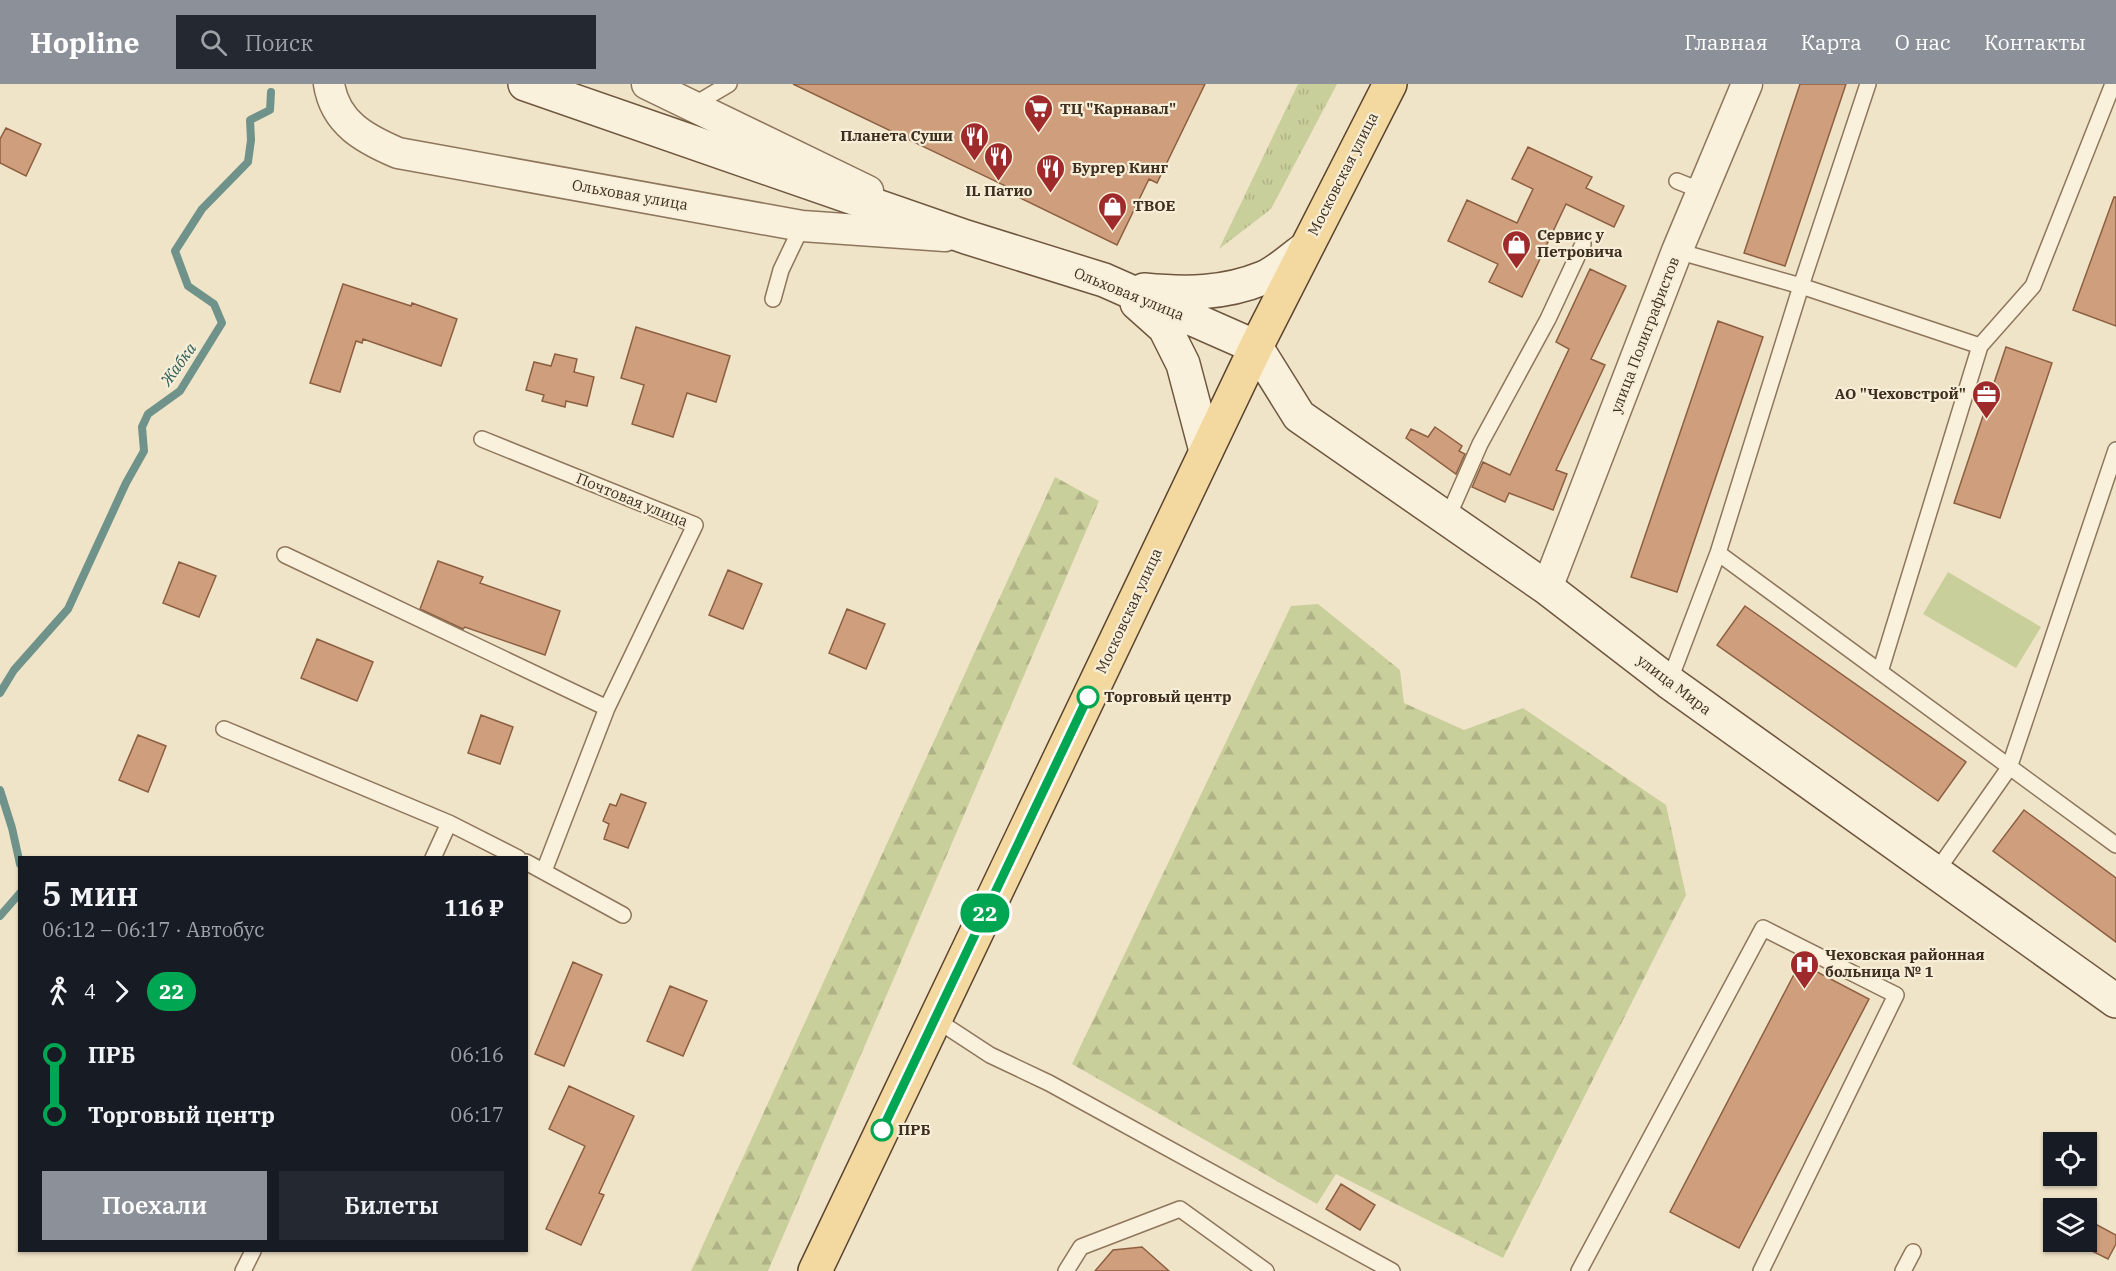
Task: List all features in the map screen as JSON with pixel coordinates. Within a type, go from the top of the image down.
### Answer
[{"type":"main road","name":"Ольховая улица","points":[[525,84],[966,237],[1104,280],[1256,347]]},
{"type":"main road","name":"Московская улица","points":[[815,1271],[1256,347],[1390,84]]},
{"type":"main road","points":[[1120,288],[1182,294],[1224,290],[1265,277],[1305,249]]},
{"type":"main road","points":[[1120,288],[1165,328],[1183,364],[1206,451]]},
{"type":"main road","name":"улица Мира","points":[[1256,347],[1299,416],[1547,588],[1669,682],[2116,1001]]},
{"type":"street","name":"Ольховая улица","points":[[329,84],[332,100],[347,122],[369,141],[398,153],[802,226],[966,237]]},
{"type":"street","name":"улица Полиграфистов","points":[[1547,588],[1677,251],[1690,186],[1747,84]]},
{"type":"street","name":"Ольховая улица","points":[[656,86],[692,106],[966,237]]},
{"type":"lane","points":[[692,106],[729,84]]},
{"type":"lane","points":[[1669,682],[1718,553],[1801,286],[1868,84]]},
{"type":"lane","points":[[1880,672],[1980,346],[2033,286],[2113,84]]},
{"type":"lane","points":[[773,298],[782,270],[802,226]]},
{"type":"lane","points":[[1447,519],[1480,444],[1548,319],[1583,244]]},
{"type":"lane","points":[[1677,251],[1801,286],[1980,346]]},
{"type":"lane","name":"Почтовая улица","points":[[482,439],[694,525],[607,708],[544,871]]},
{"type":"lane","points":[[1936,872],[2009,768],[2116,450]]},
{"type":"lane","points":[[1718,553],[2116,845]]},
{"type":"lane","points":[[285,555],[607,708]]},
{"type":"lane","points":[[224,729],[449,823],[514,856]]},
{"type":"lane","points":[[434,856],[449,823]]},
{"type":"lane","points":[[528,863],[623,915]]},
{"type":"lane","points":[[1579,1271],[1763,928],[1896,995],[1761,1271]]},
{"type":"lane","points":[[935,1019],[990,1055],[1049,1083],[1392,1271]]},
{"type":"lane","points":[[1066,1271],[1081,1247],[1180,1209],[1266,1271]]},
{"type":"lane","points":[[243,1271],[252,1252]]},
{"type":"lane","points":[[1903,1271],[1913,1252]]},
{"type":"green space","points":[[1298,84],[1337,84],[1271,209],[1219,249]]},
{"type":"green space","points":[[1055,477],[1099,501],[768,1271],[691,1271]]},
{"type":"green space","points":[[1948,572],[2041,627],[2016,668],[1923,614]]},
{"type":"green space","points":[[1318,604],[1400,670],[1404,703],[1464,730],[1523,708],[1666,805],[1686,895],[1503,1258],[1336,1174],[1317,1204],[1072,1064],[1291,606]]},
{"type":"building","name":"ТЦ \"Карнавал\"","points":[[793,84],[1205,84],[1157,183],[1149,179],[1117,245],[1018,197],[1020,193]]},
{"type":"building","points":[[1800,84],[1846,84],[1785,266],[1744,253]]},
{"type":"building","points":[[6,128],[41,144],[26,176],[0,163],[0,139]]},
{"type":"building","points":[[1528,147],[1592,177],[1586,188],[1624,206],[1614,227],[1566,204],[1522,297],[1489,282],[1498,264],[1448,241],[1467,200],[1517,223],[1533,189],[1512,179]]},
{"type":"building","points":[[2114,197],[2116,197],[2116,326],[2073,310]]},
{"type":"building","points":[[1590,269],[1626,286],[1591,359],[1605,365],[1556,470],[1567,474],[1553,510],[1509,493],[1505,502],[1472,487],[1483,462],[1510,475],[1569,349],[1556,342]]},
{"type":"building","points":[[343,284],[411,306],[412,303],[457,319],[441,366],[363,339],[362,343],[356,341],[340,392],[310,383]]},
{"type":"building","points":[[1718,321],[1763,337],[1677,592],[1631,577]]},
{"type":"building","points":[[636,327],[730,356],[716,402],[687,393],[673,437],[632,424],[644,385],[621,378]]},
{"type":"building","points":[[2006,347],[2052,363],[2000,518],[1954,503]]},
{"type":"building","points":[[555,354],[577,359],[574,372],[594,377],[587,406],[566,401],[565,407],[542,401],[544,395],[526,390],[534,362],[551,366]]},
{"type":"building","points":[[1435,427],[1462,446],[1459,451],[1465,454],[1456,474],[1406,438],[1411,429],[1428,437]]},
{"type":"building","points":[[438,561],[483,577],[480,583],[560,611],[545,655],[465,627],[463,629],[420,609]]},
{"type":"building","points":[[179,562],[216,576],[199,617],[163,603]]},
{"type":"building","points":[[728,570],[762,584],[743,629],[709,615]]},
{"type":"building","points":[[1745,606],[1966,762],[1938,801],[1717,645]]},
{"type":"building","points":[[847,609],[885,624],[866,669],[829,653]]},
{"type":"building","points":[[317,639],[373,662],[357,701],[301,678]]},
{"type":"building","points":[[481,715],[513,727],[500,764],[468,753]]},
{"type":"building","points":[[138,735],[166,746],[148,792],[119,780]]},
{"type":"building","points":[[621,794],[646,803],[628,848],[604,839],[609,824],[603,821],[610,804],[616,806]]},
{"type":"building","points":[[2024,810],[2116,878],[2116,942],[1993,851]]},
{"type":"building","points":[[573,962],[602,975],[564,1066],[535,1054]]},
{"type":"building","points":[[1800,963],[1869,999],[1739,1248],[1670,1212]]},
{"type":"building","points":[[670,986],[707,1001],[683,1056],[647,1041]]},
{"type":"building","points":[[569,1086],[634,1116],[599,1193],[604,1195],[581,1245],[546,1229],[585,1146],[549,1129]]},
{"type":"building","points":[[1341,1184],[1375,1205],[1360,1230],[1326,1209]]},
{"type":"building","points":[[2097,1225],[2116,1235],[2116,1244],[2108,1259],[2094,1252],[2097,1252]]},
{"type":"building","points":[[1142,1247],[1169,1271],[1095,1271],[1113,1250]]},
{"type":"waterway","name":"Жабка","points":[[0,693],[14,670],[68,609],[126,483],[144,451],[142,427],[148,414],[180,391],[222,323],[214,304],[188,286],[175,251],[202,209],[248,162],[251,140],[250,120],[270,110],[271,92]]},
{"type":"waterway","name":"Жабка","points":[[0,790],[18,856]]},
{"type":"waterway","name":"Жабка","points":[[0,916],[18,895]]},
{"type":"bus line","name":"22","points":[[882,1130],[1088,697]]},
{"type":"place","name":"ТЦ \"Карнавал\"","points":[[1039,134]]},
{"type":"place","name":"Планета Суши","points":[[974,162]]},
{"type":"place","name":"IL Патио","points":[[999,182]]},
{"type":"place","name":"Бургер Кинг","points":[[1051,194]]},
{"type":"place","name":"ТВОЕ","points":[[1112,232]]},
{"type":"place","name":"Сервис у Петровича","points":[[1516,270]]},
{"type":"place","name":"АО \"Чеховстрой\"","points":[[1987,420]]},
{"type":"place","name":"Торговый центр","points":[[1088,697]]},
{"type":"place","name":"Чеховская районная больница № 1","points":[[1804,990]]},
{"type":"place","name":"ПРБ","points":[[882,1130]]}]
